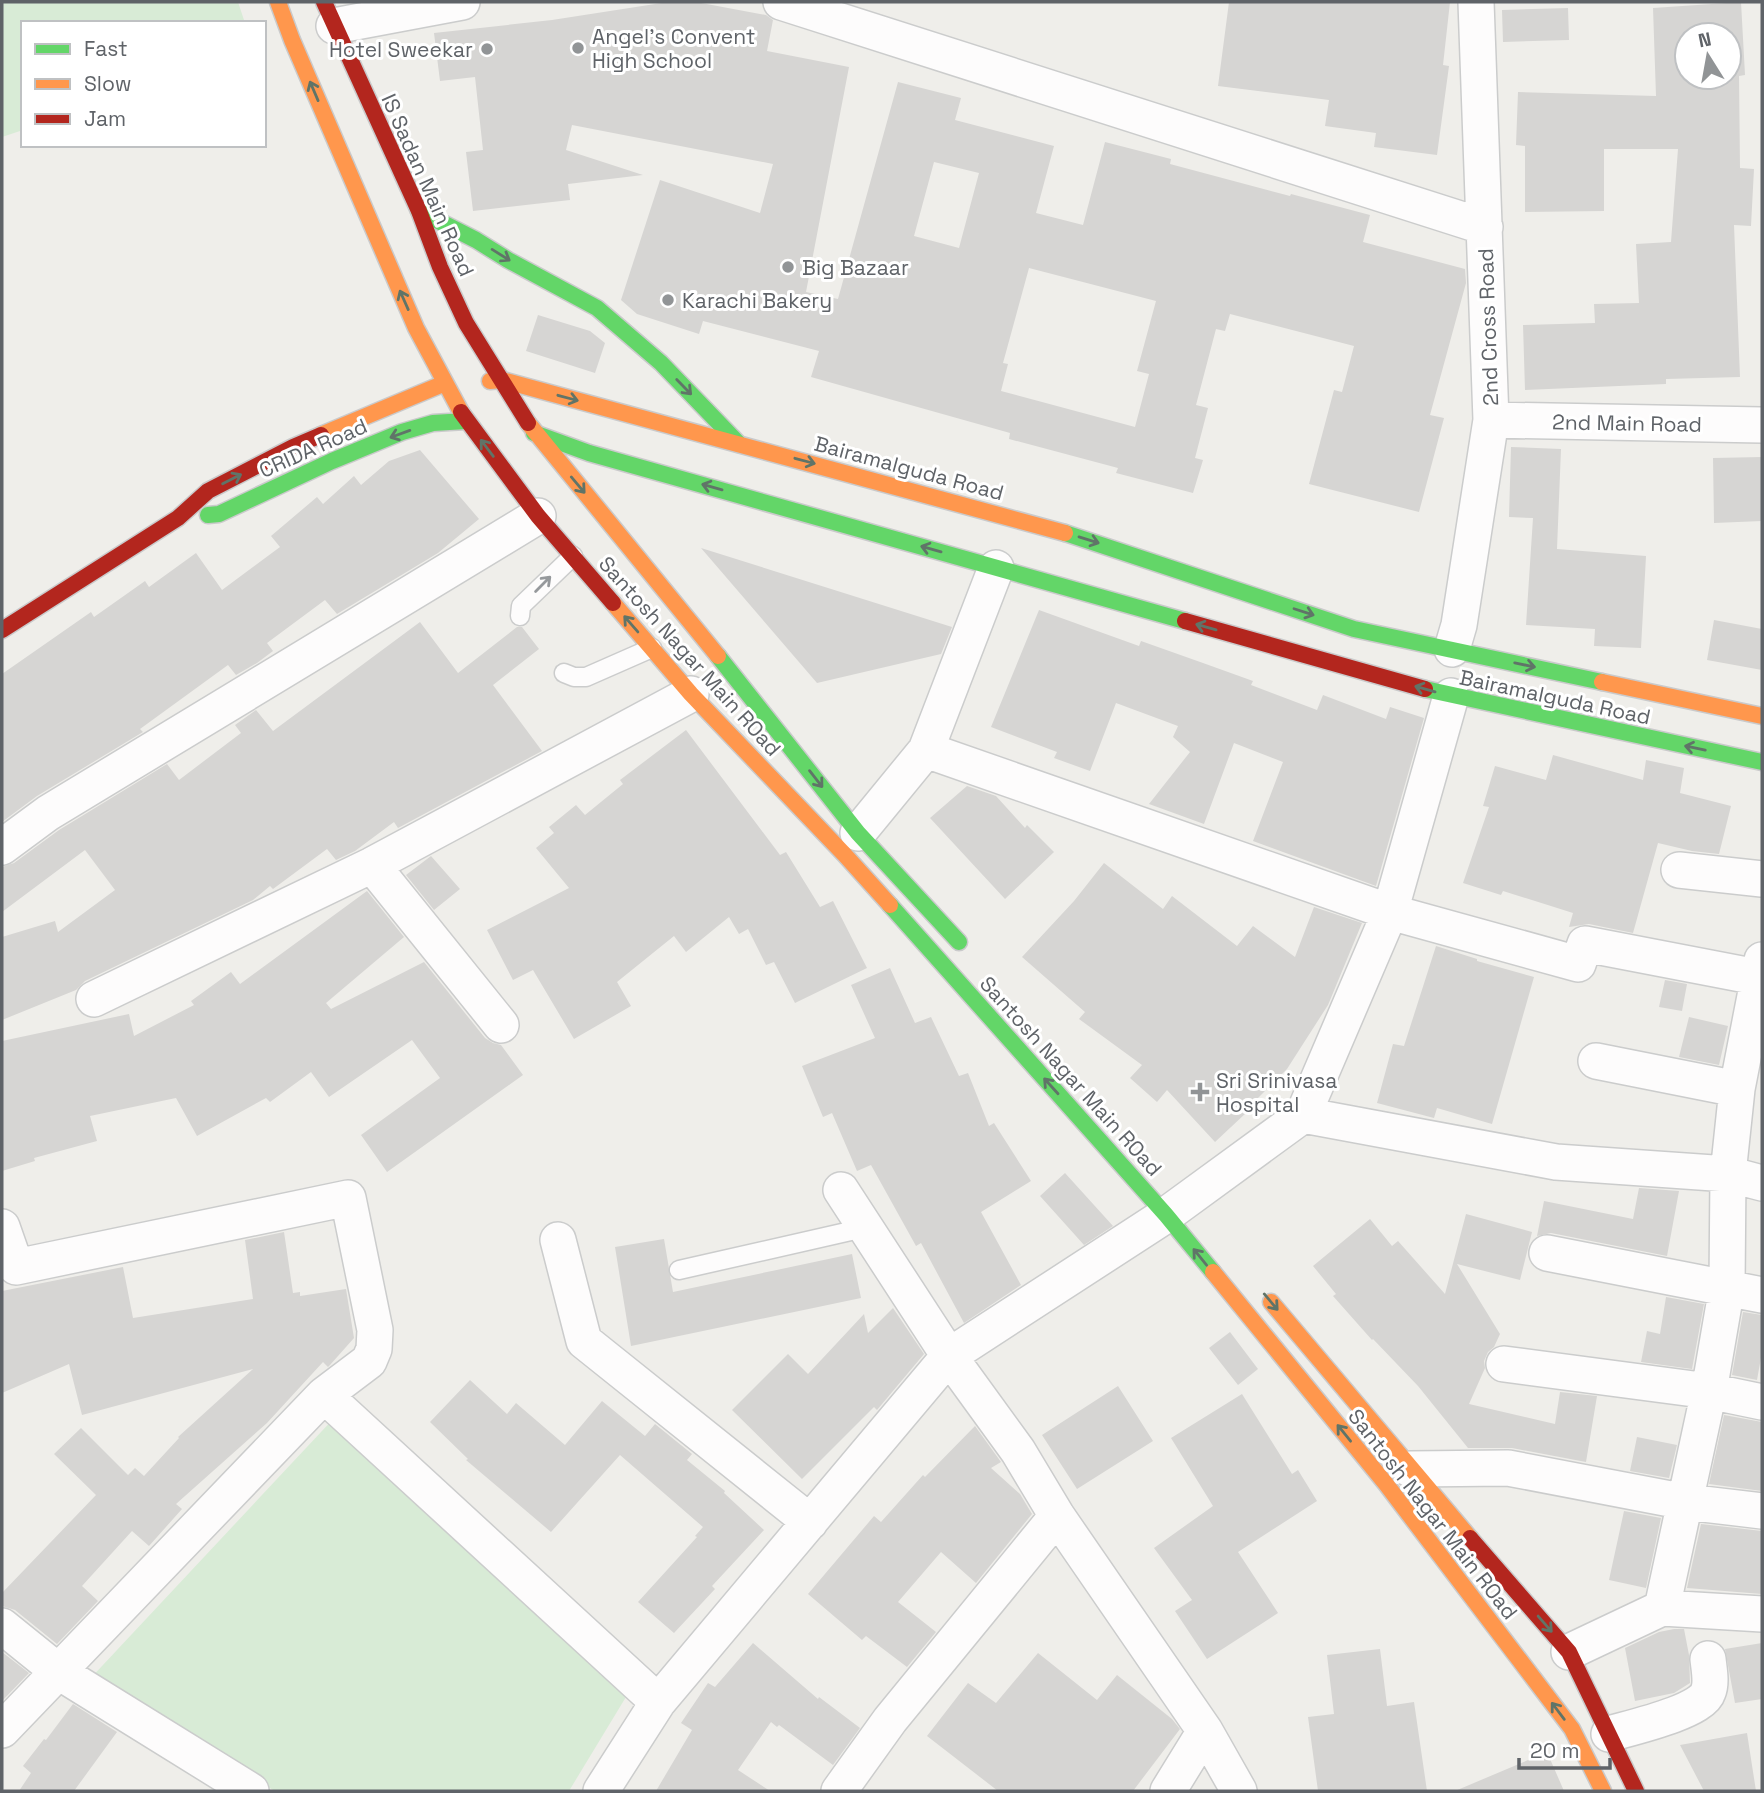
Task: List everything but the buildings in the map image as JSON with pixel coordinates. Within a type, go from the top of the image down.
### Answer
[{"type":"main road","points":[[278,2],[416,328],[445,383]]},
{"type":"main road","name":"IS Sadan Main Road","points":[[329,14],[419,211],[440,267],[458,334],[502,380]]},
{"type":"main road","points":[[419,211],[597,308],[661,363],[739,444]]},
{"type":"main road","points":[[416,328],[424,339],[435,345],[458,334]]},
{"type":"main road","name":"Bairamalguda Road","points":[[445,383],[502,380],[1091,541],[1348,647],[1451,696],[1762,762]]},
{"type":"main road","name":"Santosh Nagar Main ROad","points":[[502,380],[534,433],[720,657],[858,833],[971,956]]},
{"type":"main road","name":"Santosh Nagar Main ROad","points":[[445,383],[466,421],[538,516],[691,694],[1180,1204],[1385,1484],[1572,1729],[1603,1791]]},
{"type":"main road","name":"CRIDA Road","points":[[2,630],[178,518],[208,491],[293,447],[445,383]]},
{"type":"main road","name":"Bairamalguda Road","points":[[466,421],[534,433],[589,453],[996,568],[1348,647],[1452,649],[1762,716]]},
{"type":"main road","name":"CRIDA Road","points":[[178,518],[219,514],[332,461],[402,432],[433,423],[466,421]]},
{"type":"main road","name":"Santosh Nagar Main ROad","points":[[1262,1292],[1410,1469],[1569,1652],[1636,1791]]},
{"type":"street","points":[[329,14],[462,2]]},
{"type":"street","points":[[780,2],[1485,228]]},
{"type":"street","name":"2nd Cross Road","points":[[1452,649],[1459,625],[1491,420],[1476,2]]},
{"type":"street","name":"2nd Main Road","points":[[1491,420],[1762,425]]},
{"type":"street","points":[[2,847],[60,806],[538,516]]},
{"type":"street","points":[[858,833],[926,750],[996,568]]},
{"type":"street","points":[[94,999],[372,866],[691,694]]},
{"type":"street","points":[[601,1791],[658,1702],[950,1356],[1180,1204],[1303,1115],[1390,912],[1451,696]]},
{"type":"street","points":[[926,750],[1390,912],[1578,964],[1585,944],[1761,972],[1737,1089],[1728,1174],[1727,1287],[1709,1391],[1662,1608]]},
{"type":"street","points":[[372,866],[501,1025]]},
{"type":"street","points":[[1679,870],[1762,879]]},
{"type":"street","points":[[1596,1061],[1737,1089]]},
{"type":"street","points":[[1303,1115],[1556,1162],[1728,1174],[1762,1182]]},
{"type":"street","points":[[841,1190],[950,1356],[1018,1451],[1057,1516],[1205,1731],[1238,1791]]},
{"type":"street","points":[[2,1227],[16,1267],[348,1198],[375,1330],[374,1349],[369,1361],[324,1395],[2,1730]]},
{"type":"street","points":[[558,1240],[584,1341],[810,1522]]},
{"type":"street","points":[[1547,1253],[1762,1295]]},
{"type":"street","points":[[1504,1364],[1709,1391],[1762,1402]]},
{"type":"street","points":[[324,1395],[658,1702]]},
{"type":"street","points":[[1410,1469],[1508,1468],[1686,1502],[1762,1511]]},
{"type":"street","points":[[839,1791],[890,1720],[1057,1516]]},
{"type":"street","points":[[1569,1652],[1662,1608],[1762,1614]]},
{"type":"street","points":[[2,1626],[59,1672],[251,1791]]},
{"type":"street","points":[[1609,1734],[1668,1716],[1702,1702],[1708,1693],[1708,1659]]},
{"type":"street","points":[[1168,1791],[1205,1731]]},
{"type":"lane","points":[[520,616],[521,607],[573,556]]},
{"type":"lane","points":[[564,673],[574,677],[586,677],[652,648]]},
{"type":"lane","points":[[679,1270],[864,1228]]},
{"type":"green space","points":[[2,2],[238,2],[244,21],[21,21],[21,131],[2,137]]},
{"type":"green space","points":[[336,1416],[629,1692],[569,1791],[275,1791],[88,1681]]},
{"type":"traffic: fast","points":[[419,211],[597,308],[661,363],[739,444]]},
{"type":"traffic: fast","points":[[208,515],[219,514],[332,461],[402,432],[433,423],[466,421]]},
{"type":"traffic: fast","points":[[534,433],[589,453],[1185,621]]},
{"type":"traffic: fast","points":[[1065,533],[1354,629],[1602,682]]},
{"type":"traffic: fast","points":[[718,656],[858,833],[959,942]]},
{"type":"traffic: fast","points":[[1425,689],[1762,762]]},
{"type":"traffic: fast","points":[[890,905],[1166,1215],[1213,1272]]},
{"type":"traffic: slow","points":[[278,2],[416,328],[461,412]]},
{"type":"traffic: slow","points":[[490,381],[502,380],[1065,533]]},
{"type":"traffic: slow","points":[[321,435],[445,383]]},
{"type":"traffic: slow","points":[[528,423],[718,656]]},
{"type":"traffic: slow","points":[[613,603],[691,694],[890,905]]},
{"type":"traffic: slow","points":[[1602,682],[1762,716]]},
{"type":"traffic: slow","points":[[1213,1272],[1386,1484],[1572,1729],[1603,1791]]},
{"type":"traffic: slow","points":[[1271,1302],[1470,1538]]},
{"type":"traffic: jam","points":[[324,2],[419,211],[440,267],[466,323],[528,423]]},
{"type":"traffic: jam","points":[[461,412],[538,516],[613,603]]},
{"type":"traffic: jam","points":[[2,630],[178,518],[208,491],[321,435]]},
{"type":"traffic: jam","points":[[1185,621],[1425,689]]},
{"type":"traffic: jam","points":[[1470,1538],[1569,1652],[1636,1791]]},
{"type":"place","name":"Angel's Convent High School","points":[[578,48]]},
{"type":"place","name":"Hotel Sweekar","points":[[487,49]]},
{"type":"place","name":"Big Bazaar","points":[[788,267]]},
{"type":"place","name":"Karachi Bakery","points":[[668,300]]},
{"type":"place","name":"Sri Srinivasa Hospital","points":[[1200,1092]]}]
